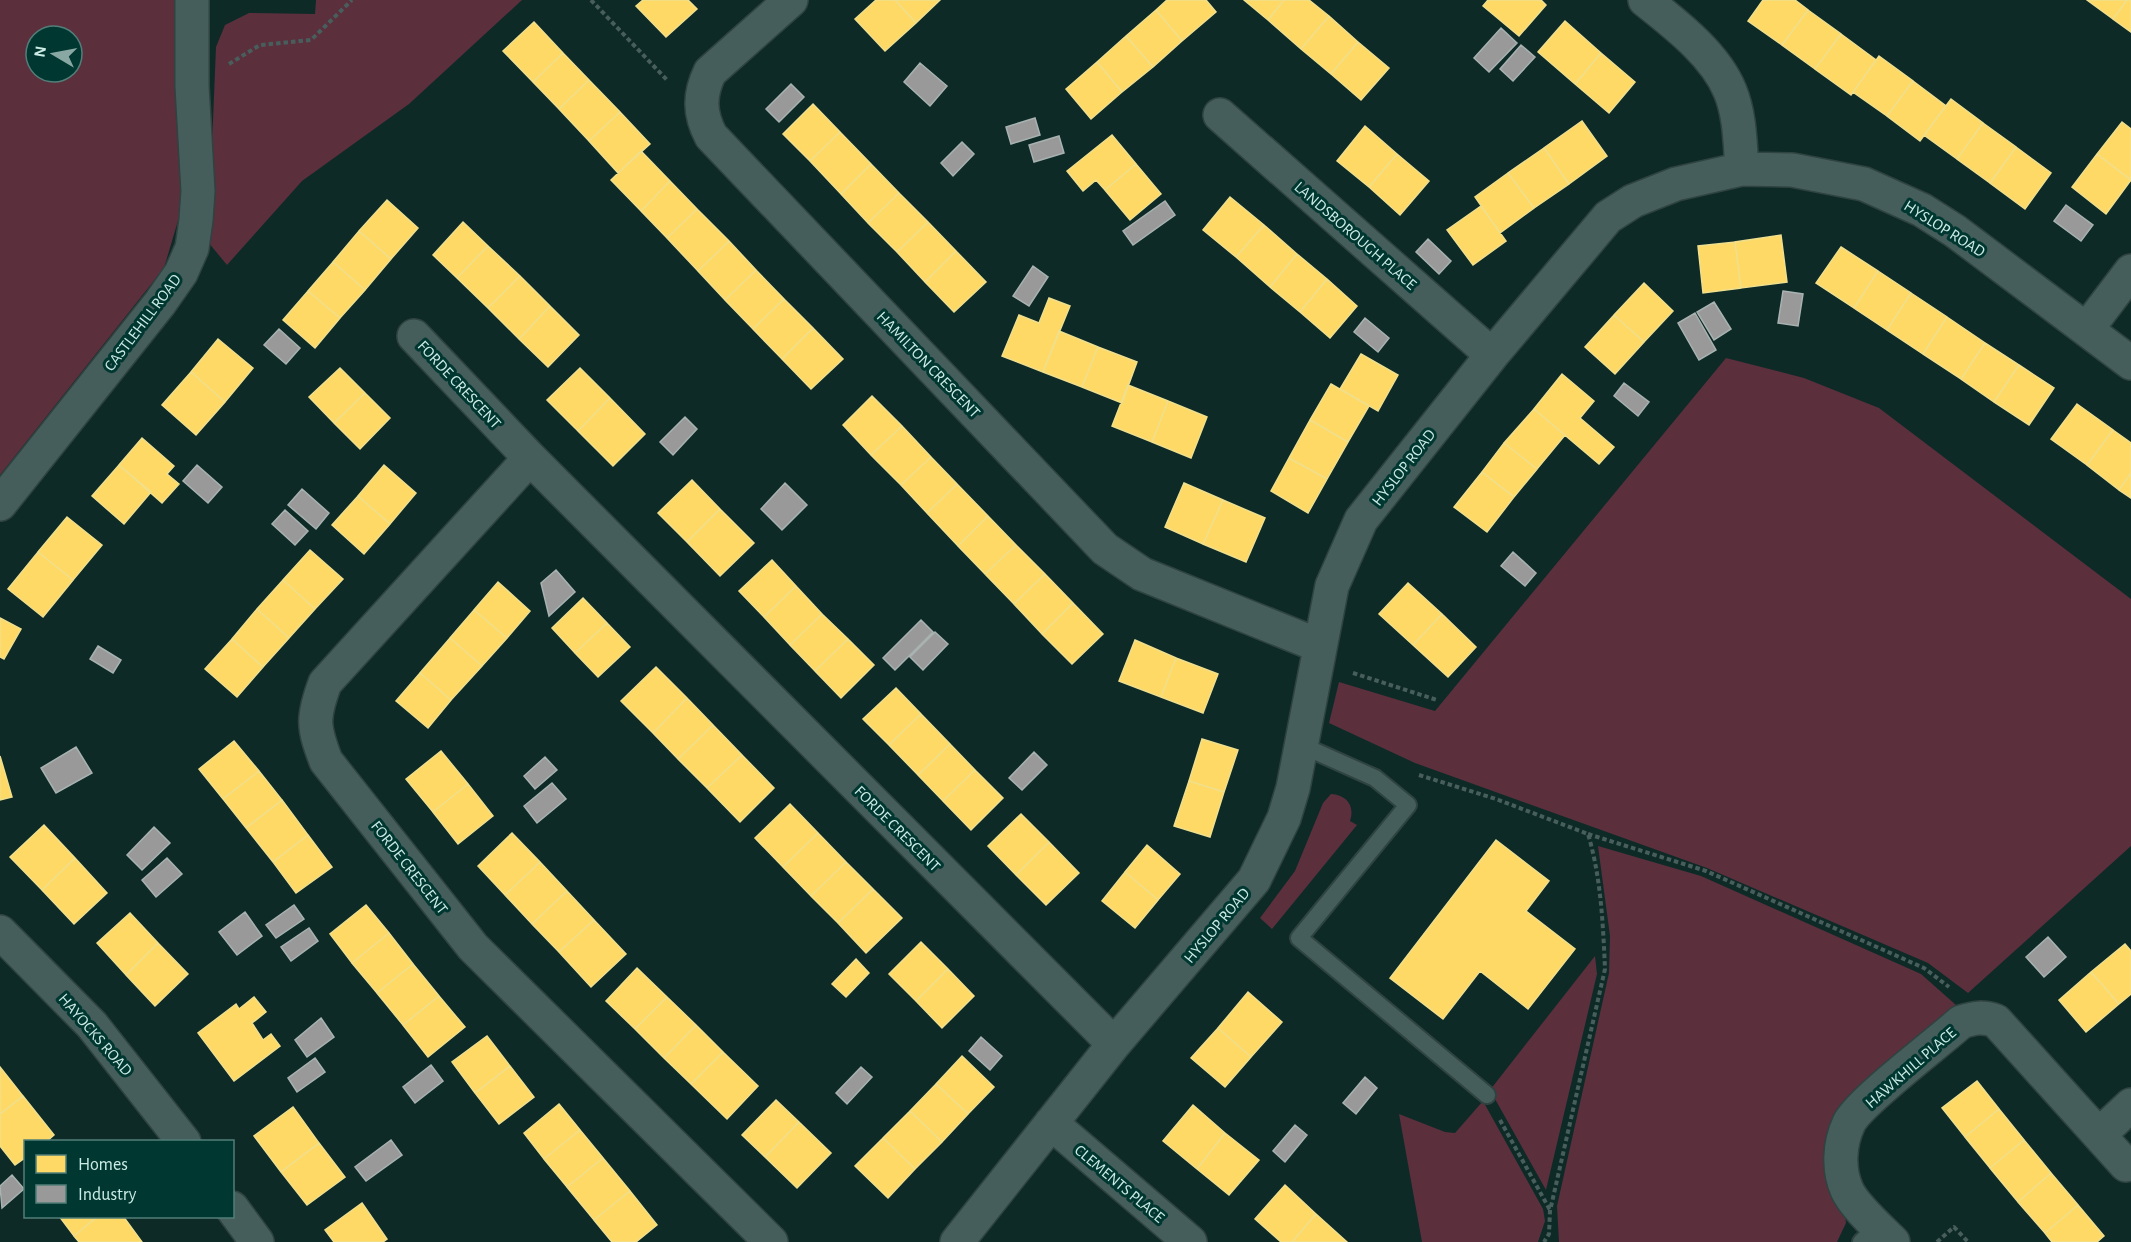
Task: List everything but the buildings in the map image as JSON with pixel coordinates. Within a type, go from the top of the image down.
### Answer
[{"type":"street","name":"CASTLEHILL ROAD","points":[[0,504],[181,273],[192,248],[198,191],[192,86],[192,0]]},
{"type":"street","points":[[703,87],[710,72],[791,0]]},
{"type":"street","points":[[1645,0],[1680,11],[1718,69],[1730,91],[1738,118],[1742,169]]},
{"type":"street","name":"HAMILTON CRESCENT","points":[[703,87],[703,120],[711,136],[1105,549],[1142,574],[1319,654]]},
{"type":"street","name":"LANDSBOROUGH PLACE","points":[[1220,115],[1492,355]]},
{"type":"street","name":"HYSLOP ROAD","points":[[957,1242],[1114,1044],[1254,880],[1284,818],[1301,745],[1332,586],[1361,520],[1492,355],[1608,217],[1633,201],[1676,184],[1742,169],[1792,170],[1864,184],[1922,210],[1955,231],[2131,363]]},
{"type":"street","points":[[2087,329],[2131,271]]},
{"type":"street","name":"FORDE CRESCENT","points":[[414,336],[530,458],[1114,1044]]},
{"type":"street","name":"FORDE CRESCENT","points":[[530,458],[325,683],[316,708],[315,734],[326,761],[473,947],[771,1242]]},
{"type":"street","name":"HAYOCKS ROAD","points":[[0,932],[92,1025],[182,1140]]},
{"type":"street","name":"HAWKHILL PLACE","points":[[1877,1237],[1848,1192],[1843,1176],[1842,1147],[1849,1122],[1864,1106],[1961,1023],[1974,1018],[1987,1017],[1996,1021],[2126,1165]]},
{"type":"street","points":[[2100,1134],[2131,1105]]},
{"type":"street","name":"CLEMENTS PLACE","points":[[1051,1123],[1190,1242]]},
{"type":"street","points":[[234,1211],[257,1242]]},
{"type":"lane","points":[[1301,745],[1376,778],[1408,805],[1299,938],[1487,1095]]},
{"type":"path","points":[[192,86],[260,45],[311,40],[352,0]]},
{"type":"path","points":[[591,0],[670,83],[703,87]]},
{"type":"path","points":[[1319,654],[1437,700]]},
{"type":"path","points":[[1411,772],[1496,799],[1588,834],[1706,870],[1924,968],[1951,989],[1974,1018]]},
{"type":"path","points":[[1551,1242],[1550,1211],[1605,969],[1599,895],[1588,834]]},
{"type":"path","points":[[1487,1095],[1550,1211]]},
{"type":"path","points":[[1937,1242],[1954,1227],[1968,1242]]},
{"type":"path","points":[[1544,1242],[1549,1234]]},
{"type":"shaded area","points":[[0,0],[178,0],[183,204],[164,268],[0,475]]},
{"type":"shaded area","points":[[316,0],[522,0],[409,104],[302,181],[227,265],[208,242],[216,47],[225,25],[249,13],[315,14]]},
{"type":"shaded area","points":[[1726,358],[1804,378],[1879,408],[2131,599],[2131,846],[1968,993],[1928,963],[1707,868],[1415,763],[1329,723],[1339,682],[1435,711]]},
{"type":"shaded area","points":[[1331,794],[1348,802],[1351,811],[1350,821],[1357,825],[1272,929],[1260,918],[1295,871],[1323,803]]},
{"type":"shaded area","points":[[1598,846],[1701,876],[1921,974],[1956,1005],[1862,1084],[1835,1117],[1846,1223],[1837,1242],[1559,1242],[1557,1206],[1609,973],[1610,936]]},
{"type":"shaded area","points":[[1595,956],[1597,974],[1546,1190],[1490,1090]]},
{"type":"shaded area","points":[[1483,1101],[1543,1209],[1545,1221],[1538,1242],[1422,1242],[1399,1114],[1445,1132],[1455,1133]]}]
